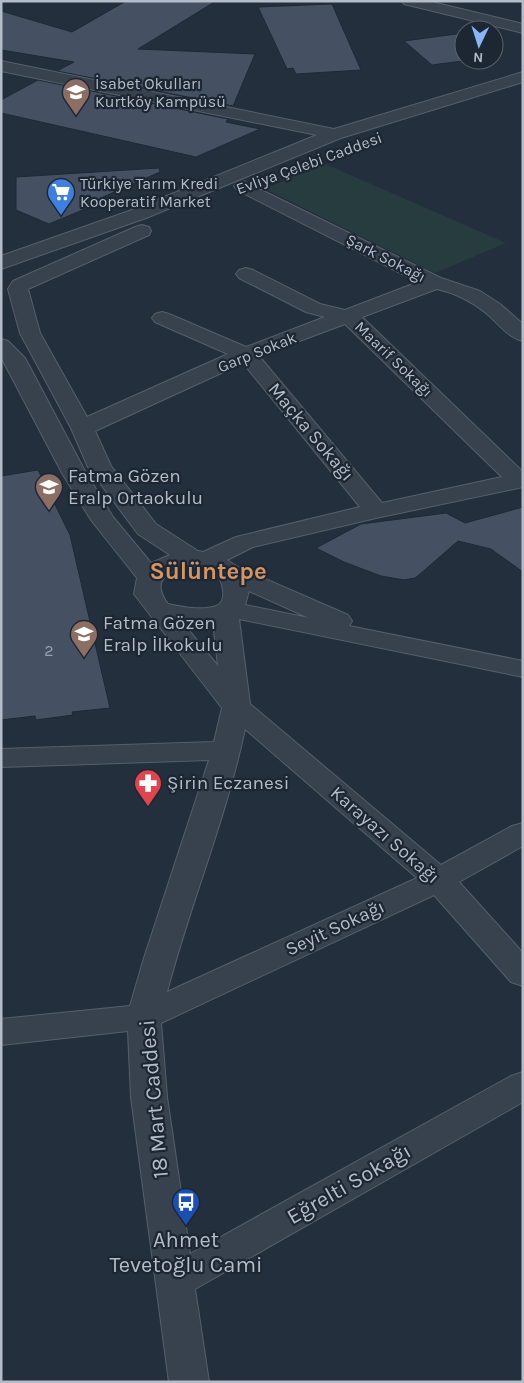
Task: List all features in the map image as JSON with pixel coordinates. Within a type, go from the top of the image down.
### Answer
[{"type":"street","points":[[409,1],[523,29]]},
{"type":"street","name":"Evliya Çelebi Caddesi","points":[[1,66],[335,134]]},
{"type":"street","name":"Evliya Çelebi Caddesi","points":[[1,265],[139,214],[335,134],[523,77]]},
{"type":"street","name":"Evliya Çelebi Caddesi","points":[[13,291],[243,186],[367,140],[473,109]]},
{"type":"street","name":"Şark Sokağı","points":[[243,186],[435,283],[454,286],[474,294],[523,335]]},
{"type":"street","points":[[1,265],[18,277],[13,291],[30,333],[82,428],[100,467],[147,529],[212,564],[386,642]]},
{"type":"street","name":"Maarif Sokağı","points":[[246,274],[313,308],[350,317],[521,481]]},
{"type":"street","name":"Garp Sokak","points":[[82,428],[246,354],[350,317],[435,283]]},
{"type":"street","points":[[496,312],[523,307]]},
{"type":"street","name":"Maçka Sokağı","points":[[162,318],[246,354],[376,511]]},
{"type":"street","points":[[6,357],[103,520],[149,577],[164,565],[212,564],[245,542],[376,511],[521,481]]},
{"type":"street","name":"18 Mart Caddesi","points":[[189,1382],[149,1097],[144,1017],[160,958],[204,825],[226,751],[236,707],[227,610],[236,592],[212,564]]},
{"type":"street","name":"Karayazı Sokağı","points":[[149,577],[145,584],[146,594],[151,603],[160,610],[236,707],[439,880],[523,974]]},
{"type":"street","points":[[160,610],[195,616],[227,610],[523,669]]},
{"type":"street","points":[[1,758],[226,751]]},
{"type":"street","name":"Seyit Sokağı","points":[[1,1032],[144,1017],[439,880],[523,833]]},
{"type":"street","name":"Eğrelti Sokağı","points":[[174,1282],[523,1085]]},
{"type":"green space","points":[[323,163],[506,243],[435,273],[265,189]]},
{"type":"building","points":[[126,1],[216,1],[138,49],[255,54],[233,106],[57,71],[74,62],[1,50],[1,11],[72,32]]},
{"type":"building","points":[[332,4],[361,70],[296,74],[293,68],[287,69],[258,7]]},
{"type":"building","points":[[454,34],[454,62],[432,65],[404,41]]},
{"type":"building","points":[[38,80],[228,119],[226,122],[260,129],[196,157],[1,113],[1,100]]},
{"type":"building","points":[[159,168],[160,172],[103,197],[109,199],[49,224],[16,210],[16,177]]},
{"type":"building","points":[[38,470],[70,535],[110,708],[72,712],[73,715],[36,720],[35,716],[1,720],[1,476]]},
{"type":"building","points":[[523,507],[523,572],[491,549],[458,541],[415,578],[404,580],[381,576],[344,562],[316,548],[361,524],[446,513],[465,523]]},
{"type":"place","name":"İsabet Okulları Kurtköy Kampüsü","points":[[76,116]]},
{"type":"place","name":"Türkiye Tarım Kredi Kooperatif Market","points":[[61,216]]},
{"type":"place","name":"Fatma Gözen Eralp Ortaokulu","points":[[49,511]]},
{"type":"place","name":"Fatma Gözen Eralp İlkokulu","points":[[84,658]]},
{"type":"place","name":"Şirin Eczanesi","points":[[148,807]]},
{"type":"place","name":"Ahmet Tevetoğlu Cami","points":[[186,1226]]},
{"type":"district","name":"Sülüntepe","points":[[208,571]]}]
